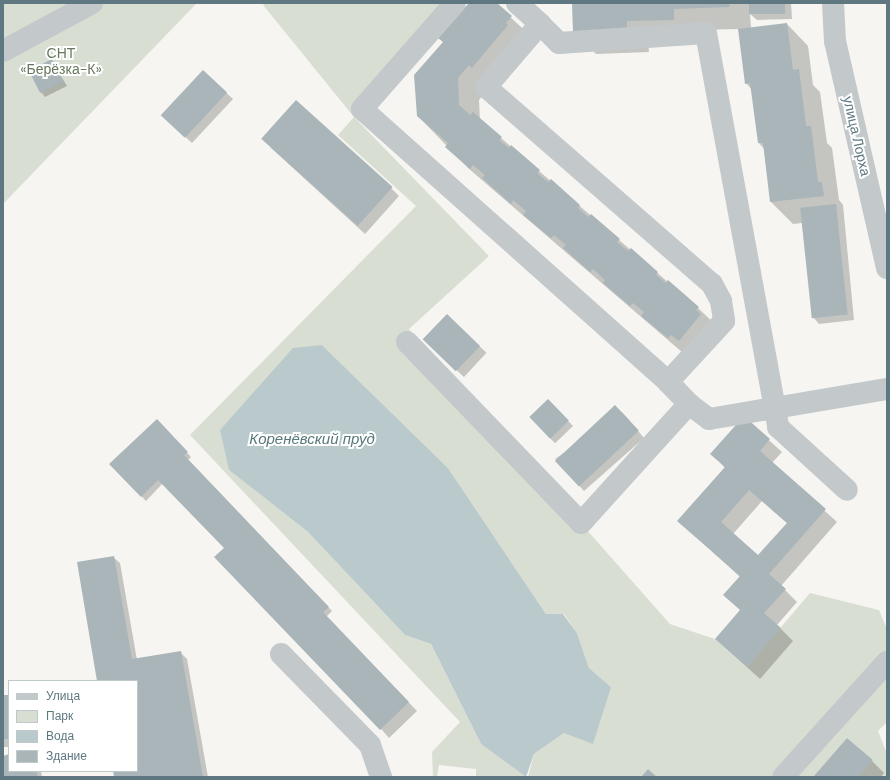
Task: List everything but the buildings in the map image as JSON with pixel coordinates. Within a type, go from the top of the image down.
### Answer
[{"type":"street","points":[[3,50],[92,3]]},
{"type":"street","points":[[455,3],[362,109],[668,382],[689,404],[709,418],[887,389]]},
{"type":"street","points":[[517,3],[559,43],[706,33],[778,427],[848,490]]},
{"type":"street","name":"улица Лорха","points":[[833,3],[835,41],[880,205],[887,268]]},
{"type":"street","points":[[540,24],[486,87],[712,284],[721,301],[724,321],[668,382]]},
{"type":"street","points":[[407,342],[580,523],[689,404]]},
{"type":"street","points":[[281,654],[370,745],[381,777]]},
{"type":"street","points":[[784,777],[887,662]]},
{"type":"green space","name":"СНТ «Берёзка-К»","points":[[3,3],[197,3],[3,204]]},
{"type":"green space","points":[[266,3],[458,3],[354,117],[263,5]]},
{"type":"green space","points":[[354,117],[489,256],[409,329],[670,624],[715,639],[747,667],[810,593],[879,610],[887,629],[887,722],[878,731],[887,754],[887,777],[858,777],[873,760],[847,738],[813,777],[657,777],[648,769],[641,777],[528,777],[534,754],[564,733],[611,687],[589,668],[577,633],[564,614],[546,614],[448,468],[322,345],[229,470],[308,532],[405,635],[431,644],[481,744],[526,777],[476,777],[476,769],[439,765],[437,777],[433,777],[432,752],[460,722],[190,435],[416,206],[338,135]]},
{"type":"water","name":"Коренёвский пруд","points":[[322,345],[448,468],[546,614],[563,614],[577,633],[589,668],[611,687],[593,744],[564,733],[534,754],[526,777],[481,744],[431,644],[405,635],[308,532],[229,470],[220,430],[293,348]]}]
